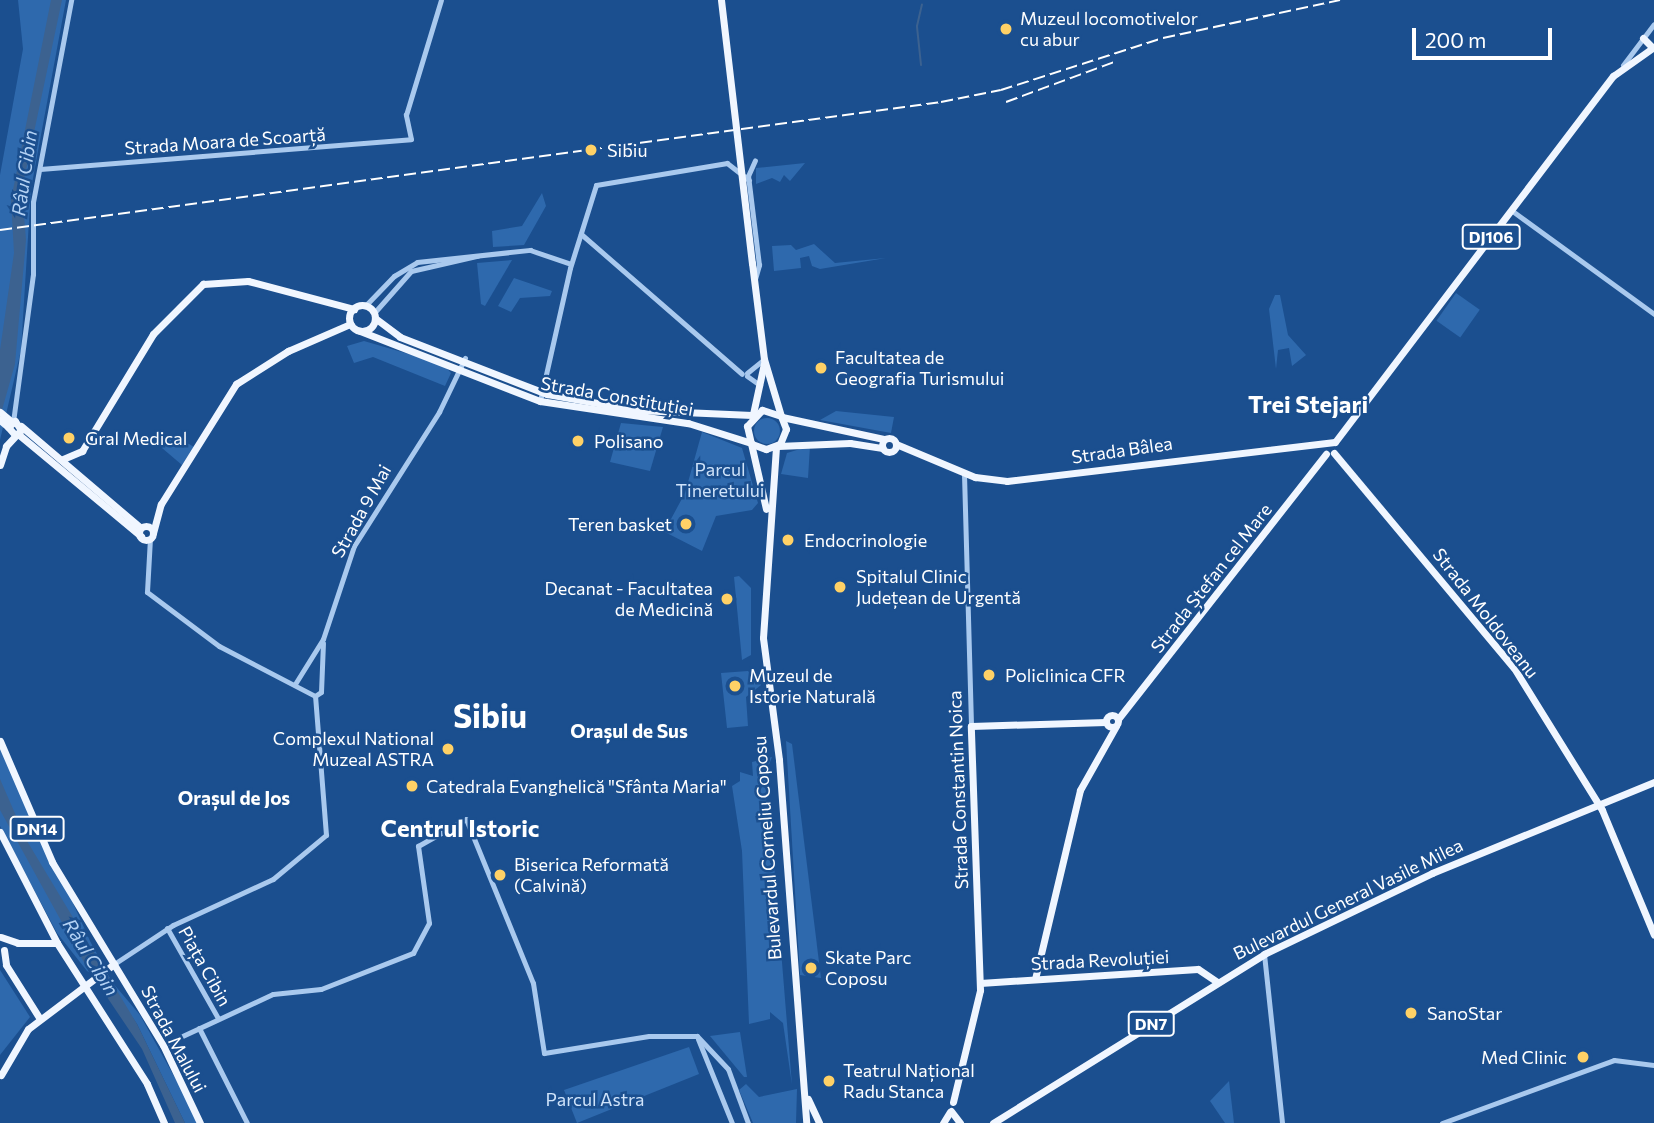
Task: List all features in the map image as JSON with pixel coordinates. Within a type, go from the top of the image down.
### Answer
[{"type":"main road","name":"Bulevardul Corneliu Coposu","points":[[721,0],[764,359],[786,433],[777,446],[768,514],[763,638],[779,761],[791,966],[807,1095],[804,1123]]},
{"type":"main road","points":[[1643,38],[1653,47]]},
{"type":"main road","name":"DJ106","points":[[1335,442],[1622,65],[1653,47]]},
{"type":"main road","points":[[63,460],[82,451],[153,334],[203,284],[248,281],[354,309],[365,306],[375,316],[372,327],[360,331],[351,324]]},
{"type":"main road","points":[[351,324],[354,309]]},
{"type":"main road","name":"Strada Constituției","points":[[375,316],[400,337],[465,358],[541,392],[599,408],[753,415]]},
{"type":"main road","points":[[151,536],[160,504],[236,384],[288,351],[351,324]]},
{"type":"main road","name":"Strada Constituției","points":[[360,331],[461,367],[540,401],[688,423],[752,443]]},
{"type":"main road","name":"Bulevardul Corneliu Coposu","points":[[764,359],[753,415],[746,429],[752,443],[768,514]]},
{"type":"main road","points":[[753,415],[768,410],[782,417]]},
{"type":"main road","points":[[0,412],[18,431],[141,532],[151,536]]},
{"type":"main road","name":"Strada Bâlea","points":[[782,417],[884,439],[895,447],[964,474],[1020,480],[1335,442]]},
{"type":"main road","points":[[8,422],[63,460],[141,532]]},
{"type":"main road","points":[[0,464],[18,431]]},
{"type":"main road","points":[[883,448],[884,439]]},
{"type":"main road","points":[[1330,454],[1335,442]]},
{"type":"main road","points":[[752,443],[777,446],[850,443],[895,447]]},
{"type":"main road","name":"Strada Moldoveanu","points":[[1322,443],[1514,668],[1597,805],[1654,935]]},
{"type":"main road","name":"Strada Ștefan cel Mare","points":[[1035,979],[1080,790],[1117,722],[1330,454]]},
{"type":"main road","points":[[141,532],[148,526],[151,536]]},
{"type":"main road","points":[[971,726],[1106,722],[1111,715],[1117,722]]},
{"type":"main road","name":"Strada Constantin Noica","points":[[953,1102],[980,979],[971,726]]},
{"type":"main road","name":"DN14","points":[[0,741],[52,862],[112,965]]},
{"type":"main road","name":"Bulevardul General Vasile Milea","points":[[984,1123],[996,1122],[1264,954],[1432,873],[1654,782]]},
{"type":"main road","name":"DN14","points":[[0,832],[57,943],[86,984],[147,1084],[164,1123]]},
{"type":"main road","points":[[1,936],[18,943]]},
{"type":"main road","points":[[1,936],[5,962],[40,1019]]},
{"type":"main road","points":[[3,949],[18,943],[57,943]]},
{"type":"main road","name":"Strada Malului","points":[[112,965],[119,972],[163,1045],[200,1123]]},
{"type":"main road","name":"Piața Cibin","points":[[0,1063],[40,1019],[112,965]]},
{"type":"main road","name":"Strada Revoluției","points":[[980,979],[1035,979],[1198,970],[1217,982]]},
{"type":"main road","points":[[0,1074],[8,1055]]},
{"type":"main road","name":"Bulevardul Corneliu Coposu","points":[[807,1095],[819,1123]]},
{"type":"main road","points":[[948,1118],[963,1123]]},
{"type":"street","points":[[8,422],[40,169],[71,0]]},
{"type":"street","name":"Strada Moara de Scoarță","points":[[40,169],[411,139],[406,115],[441,0]]},
{"type":"street","points":[[1622,65],[1654,24]]},
{"type":"street","points":[[540,401],[571,264],[582,234],[592,191],[600,182],[727,163],[749,180],[755,160]]},
{"type":"street","name":"Bulevardul Corneliu Coposu","points":[[749,180],[759,264],[754,281]]},
{"type":"street","points":[[1511,210],[1654,314]]},
{"type":"street","points":[[582,234],[760,385]]},
{"type":"street","points":[[365,306],[412,264],[535,250],[571,264]]},
{"type":"street","points":[[375,316],[411,271],[477,256]]},
{"type":"street","name":"Strada 9 Mai","points":[[295,684],[323,639],[354,546],[430,428],[465,358]]},
{"type":"street","points":[[744,374],[764,359]]},
{"type":"street","name":"Strada Constantin Noica","points":[[964,474],[971,726]]},
{"type":"street","points":[[151,536],[144,587],[219,646],[315,696]]},
{"type":"street","points":[[315,696],[321,692],[323,639]]},
{"type":"street","points":[[167,928],[269,882],[326,835],[315,696]]},
{"type":"street","points":[[218,1018],[273,994],[321,989],[376,967],[405,959],[424,941],[429,918],[418,846],[466,819],[533,983],[544,1053],[649,1036],[697,1036],[713,1049],[731,1075],[748,1123]]},
{"type":"street","name":"Piața Cibin","points":[[112,965],[167,928],[218,1018],[163,1045]]},
{"type":"street","points":[[1264,954],[1282,1123]]},
{"type":"street","points":[[199,1028],[247,1123]]},
{"type":"street","points":[[697,1036],[732,1123]]},
{"type":"street","points":[[705,1056],[713,1049]]},
{"type":"street","points":[[1442,1123],[1614,1060],[1654,1065]]},
{"type":"green space","points":[[18,0],[66,0],[31,189],[21,350],[0,440],[0,175],[23,49]]},
{"type":"green space","points":[[805,163],[790,181],[784,175],[780,182],[772,178],[756,184],[756,168]]},
{"type":"green space","points":[[542,193],[546,206],[524,245],[493,247],[492,231],[522,226]]},
{"type":"green space","points":[[814,244],[835,263],[886,258],[820,269],[812,266],[809,256],[800,258],[801,268],[774,271],[772,246],[791,245],[796,250]]},
{"type":"green space","points":[[512,260],[485,306],[481,304],[477,263]]},
{"type":"green space","points":[[514,278],[552,291],[550,296],[520,298],[511,312],[498,306]]},
{"type":"green space","points":[[1456,293],[1480,310],[1460,337],[1436,321]]},
{"type":"green space","points":[[1275,295],[1280,295],[1288,335],[1306,355],[1292,366],[1289,348],[1278,350],[1276,369],[1269,309]]},
{"type":"green space","points":[[364,341],[443,364],[451,373],[445,386],[373,357],[354,363],[347,346]]},
{"type":"green space","points":[[836,411],[894,417],[891,433],[820,420]]},
{"type":"green space","points":[[767,418],[776,422],[780,431],[776,440],[767,444],[758,440],[754,431],[758,422]]},
{"type":"green space","points":[[621,423],[663,427],[650,471],[610,462]]},
{"type":"green space","name":"Parcul Tineretului","points":[[702,432],[742,448],[758,503],[752,510],[716,516],[702,551],[659,529],[666,517],[671,519],[685,493]]},
{"type":"green space","points":[[172,434],[194,447],[182,465],[162,448]]},
{"type":"green space","points":[[810,446],[808,478],[781,474],[787,453]]},
{"type":"green space","points":[[739,576],[751,588],[751,655],[742,660],[734,577]]},
{"type":"green space","points":[[748,671],[761,685],[746,697],[748,726],[727,728],[721,673]]},
{"type":"green space","points":[[0,741],[90,941],[112,982],[140,1015],[200,1123],[185,1123],[137,1024],[109,983],[87,971],[57,933],[0,826]]},
{"type":"green space","points":[[786,741],[792,744],[821,978],[800,975]]},
{"type":"green space","points":[[772,757],[765,775],[770,863],[774,864],[792,1085],[783,1023],[770,1012],[770,1019],[749,1024],[742,851],[732,786],[740,781],[740,772],[753,776],[752,762]]},
{"type":"green space","points":[[0,970],[30,1017],[0,1055]]},
{"type":"green space","points":[[740,1032],[747,1077],[744,1077],[710,1036]]},
{"type":"green space","name":"Parcul Astra","points":[[689,1047],[699,1074],[577,1123],[564,1090]]},
{"type":"green space","points":[[1229,1081],[1234,1123],[1225,1123],[1210,1101]]},
{"type":"green space","points":[[746,1084],[759,1097],[797,1089],[796,1123],[753,1123],[739,1090]]},
{"type":"water","name":"Râul Cibin","points":[[51,0],[62,0],[22,189],[26,240],[15,364],[0,417],[0,350],[14,253],[11,200]]},
{"type":"water","name":"Râul Cibin","points":[[0,779],[27,841],[137,1024],[185,1123],[175,1123],[142,1049],[86,966],[0,810]]},
{"type":"waterway","points":[[921,65],[917,26],[922,5]]},
{"type":"railway","points":[[0,230],[941,102],[1001,90],[1163,38],[1340,0]]},
{"type":"railway","points":[[1006,102],[1114,62]]},
{"type":"place","name":"Muzeul locomotivelor cu abur","points":[[1006,29]]},
{"type":"place","name":"Sibiu","points":[[591,150]]},
{"type":"place","name":"Facultatea de Geografia Turismului","points":[[821,368]]},
{"type":"place","name":"Gral Medical","points":[[69,438]]},
{"type":"place","name":"Polisano","points":[[578,441]]},
{"type":"place","name":"Teren basket","points":[[686,524]]},
{"type":"place","name":"Endocrinologie","points":[[788,540]]},
{"type":"place","name":"Spitalul Clinic Județean de Urgentă","points":[[840,587]]},
{"type":"place","name":"Decanat - Facultatea de Medicină","points":[[727,599]]},
{"type":"place","name":"Policlinica CFR","points":[[989,675]]},
{"type":"place","name":"Muzeul de Istorie Naturală","points":[[735,686]]},
{"type":"place","name":"Complexul National Muzeal ASTRA","points":[[448,749]]},
{"type":"place","name":"Catedrala Evanghelică \"Sfânta Maria\"","points":[[412,786]]},
{"type":"place","name":"Biserica Reformată (Calvină)","points":[[500,875]]},
{"type":"place","name":"Skate Parc Coposu","points":[[811,968]]},
{"type":"place","name":"SanoStar","points":[[1411,1013]]},
{"type":"place","name":"Med Clinic","points":[[1583,1057]]},
{"type":"place","name":"Teatrul Național Radu Stanca","points":[[829,1081]]},
{"type":"district","name":"Trei Stejari","points":[[1308,404]]},
{"type":"district","name":"Sibiu","points":[[490,715]]},
{"type":"district","name":"Orașul de Sus","points":[[629,731]]},
{"type":"district","name":"Orașul de Jos","points":[[234,798]]},
{"type":"district","name":"Centrul Istoric","points":[[460,828]]}]
